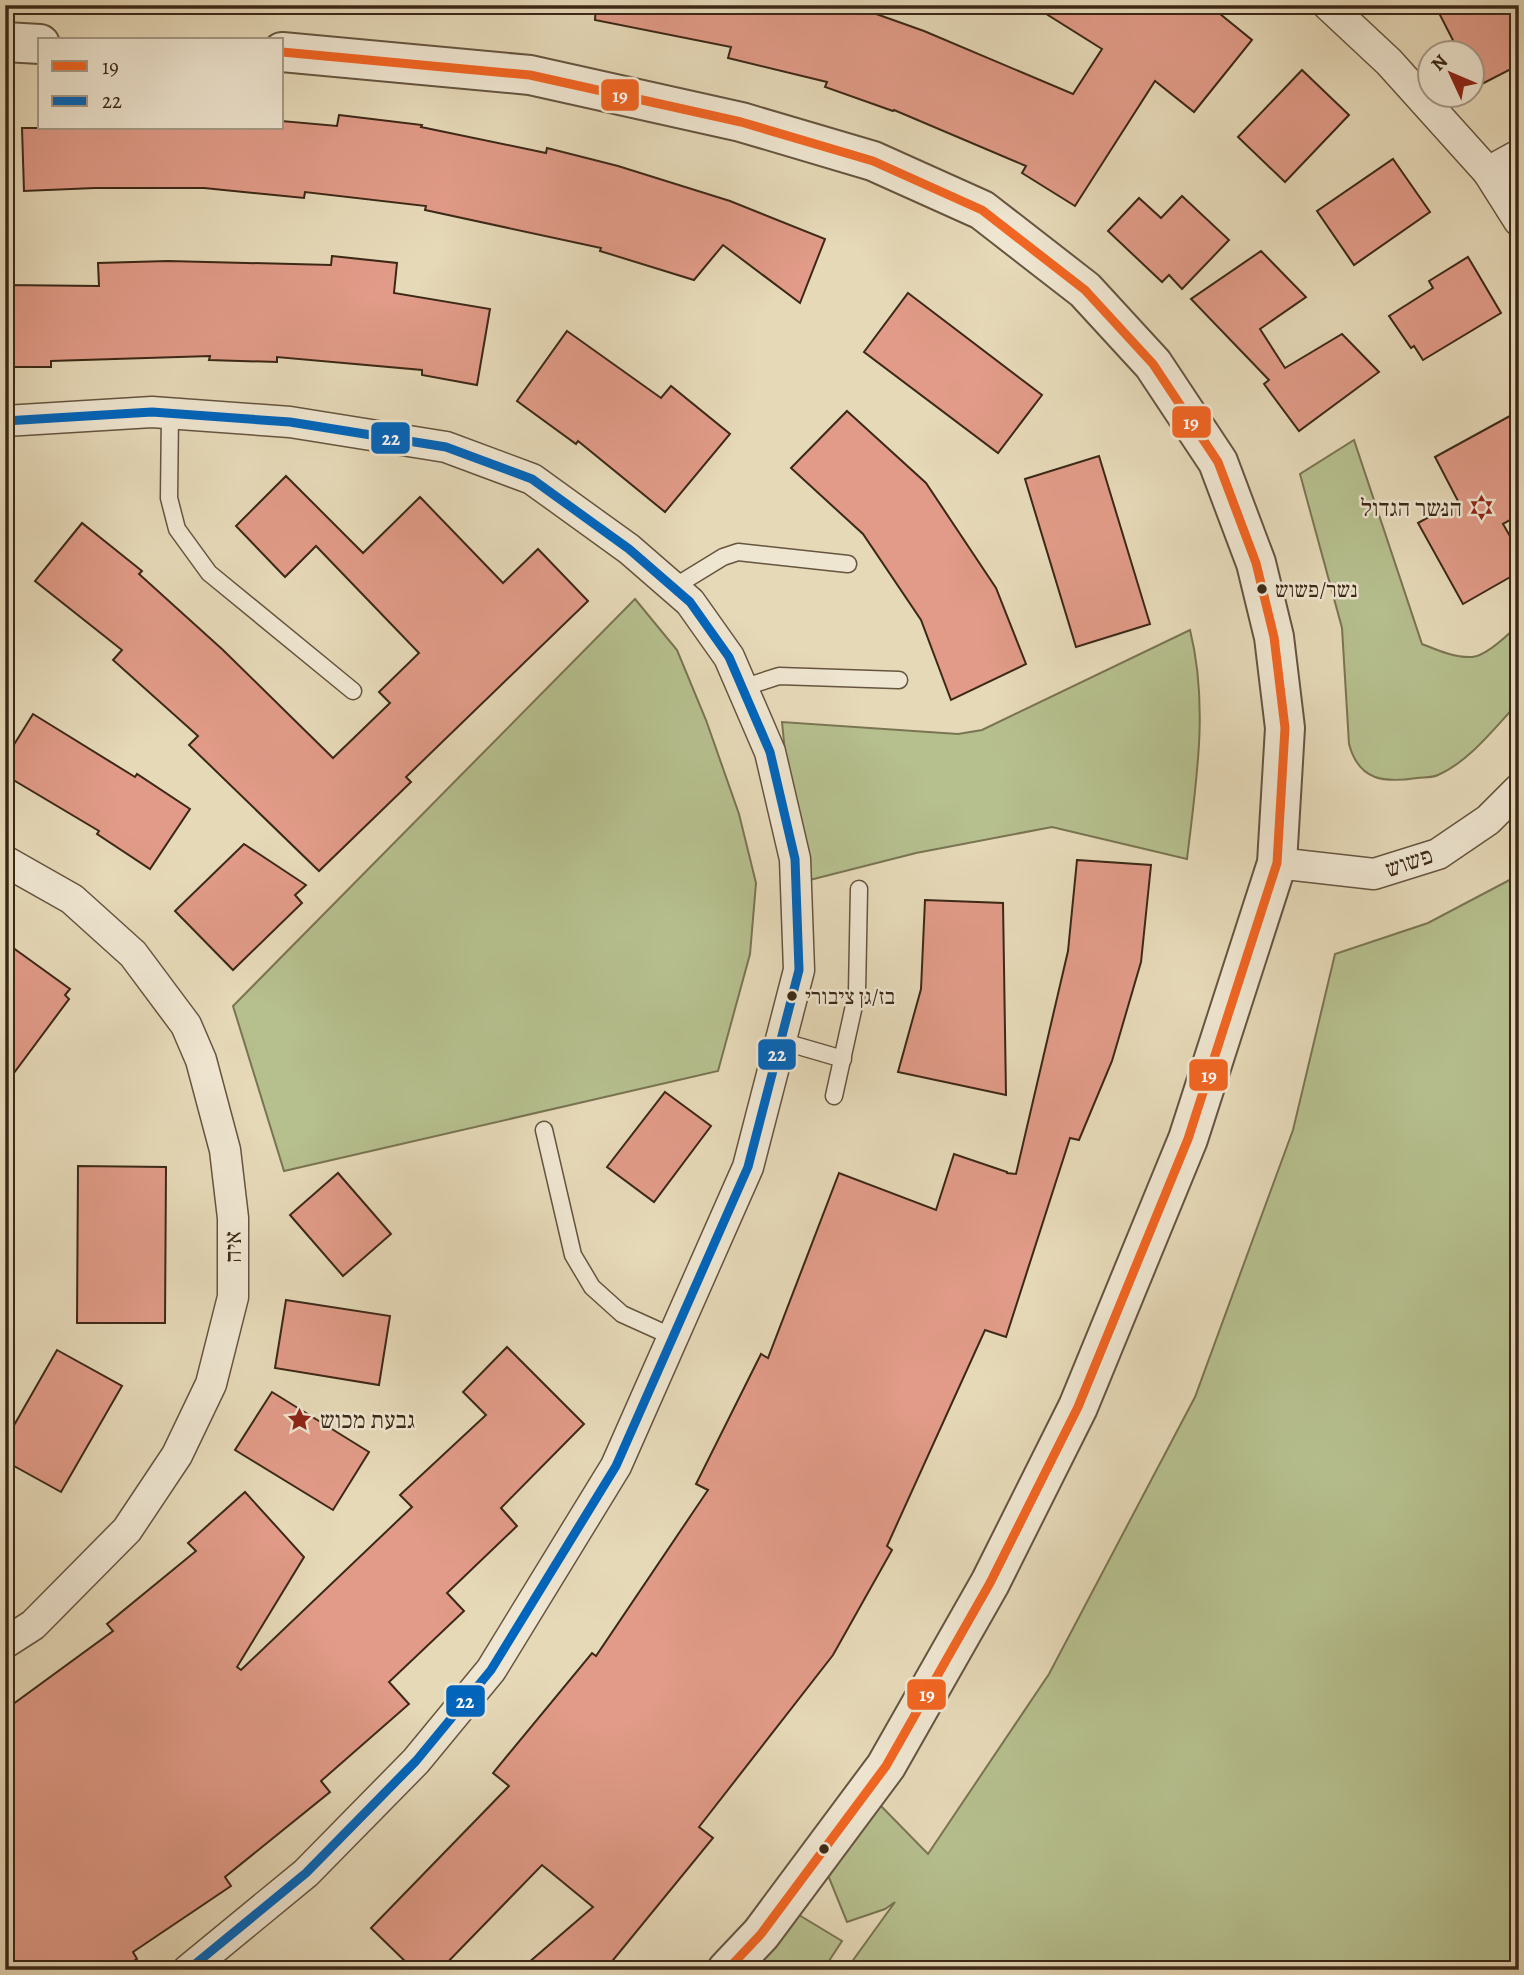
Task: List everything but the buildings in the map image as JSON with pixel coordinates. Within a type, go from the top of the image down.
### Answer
[{"type":"street","points":[[1328,5],[1389,62],[1488,172],[1519,220]]},
{"type":"street","points":[[5,43],[38,44]]},
{"type":"street","points":[[284,52],[530,75],[741,122],[873,161],[982,209],[1085,289],[1153,364],[1218,463],[1256,563],[1274,637],[1284,728],[1277,863],[1188,1139],[1078,1407],[990,1583],[886,1766],[761,1934],[727,1970]]},
{"type":"street","points":[[1488,172],[1519,155]]},
{"type":"street","points":[[5,421],[152,412],[290,422],[446,447],[532,479],[629,549],[674,587],[690,602],[729,657],[770,752],[795,859],[799,970],[748,1167],[616,1466],[491,1670],[416,1761],[306,1873],[188,1970]]},
{"type":"street","name":"פשוש","points":[[1277,863],[1374,874],[1438,854],[1488,820],[1519,789]]},
{"type":"street","name":"איה","points":[[5,861],[72,899],[133,954],[186,1025],[201,1060],[225,1150],[233,1218],[233,1297],[211,1384],[177,1455],[127,1530],[33,1625],[5,1643]]},
{"type":"lane","points":[[170,414],[169,498],[177,529],[209,573],[353,691]]},
{"type":"lane","points":[[674,587],[723,557],[738,552],[848,564]]},
{"type":"lane","points":[[742,688],[779,676],[899,680]]},
{"type":"lane","points":[[834,1096],[857,992],[859,889]]},
{"type":"lane","points":[[781,1041],[843,1059]]},
{"type":"lane","points":[[544,1130],[573,1255],[592,1287],[622,1314],[673,1337]]},
{"type":"green space","points":[[1354,440],[1422,644],[1453,655],[1478,656],[1519,624],[1519,702],[1461,761],[1433,777],[1394,780],[1374,777],[1359,766],[1349,744],[1342,628],[1300,474]]},
{"type":"green space","points":[[635,599],[677,650],[706,720],[739,814],[756,883],[750,954],[718,1071],[284,1171],[233,1006]]},
{"type":"green space","points":[[1190,630],[1196,659],[1200,716],[1197,773],[1187,859],[1052,827],[916,853],[798,883],[782,722],[958,734],[982,730]]},
{"type":"green space","points":[[1519,875],[1519,1970],[846,1970],[895,1902],[885,1909],[847,1922],[823,1863],[880,1805],[928,1854],[1049,1674],[1195,1397],[1293,1130],[1335,954],[1428,923]]},
{"type":"green space","points":[[794,1912],[842,1941],[823,1970],[739,1970]]},
{"type":"transit line","name":"19","points":[[284,52],[530,75],[741,122],[873,161],[982,210],[1085,290],[1153,364],[1218,462],[1256,563],[1274,637],[1285,728],[1277,863],[1188,1139],[1078,1407],[990,1583],[886,1766],[761,1934],[727,1970]]},
{"type":"transit line","name":"22","points":[[5,421],[152,412],[290,422],[446,447],[532,479],[629,549],[690,602],[729,657],[770,752],[795,859],[799,970],[748,1167],[616,1466],[491,1670],[416,1761],[306,1873],[188,1970]]},
{"type":"place","name":"הנשר הגדול","points":[[1482,508]]},
{"type":"place","name":"נשר/פשוש","points":[[1262,589]]},
{"type":"place","name":"בז/גן ציבורי","points":[[792,996]]},
{"type":"place","name":"גבעת מכוש","points":[[300,1420]]}]
